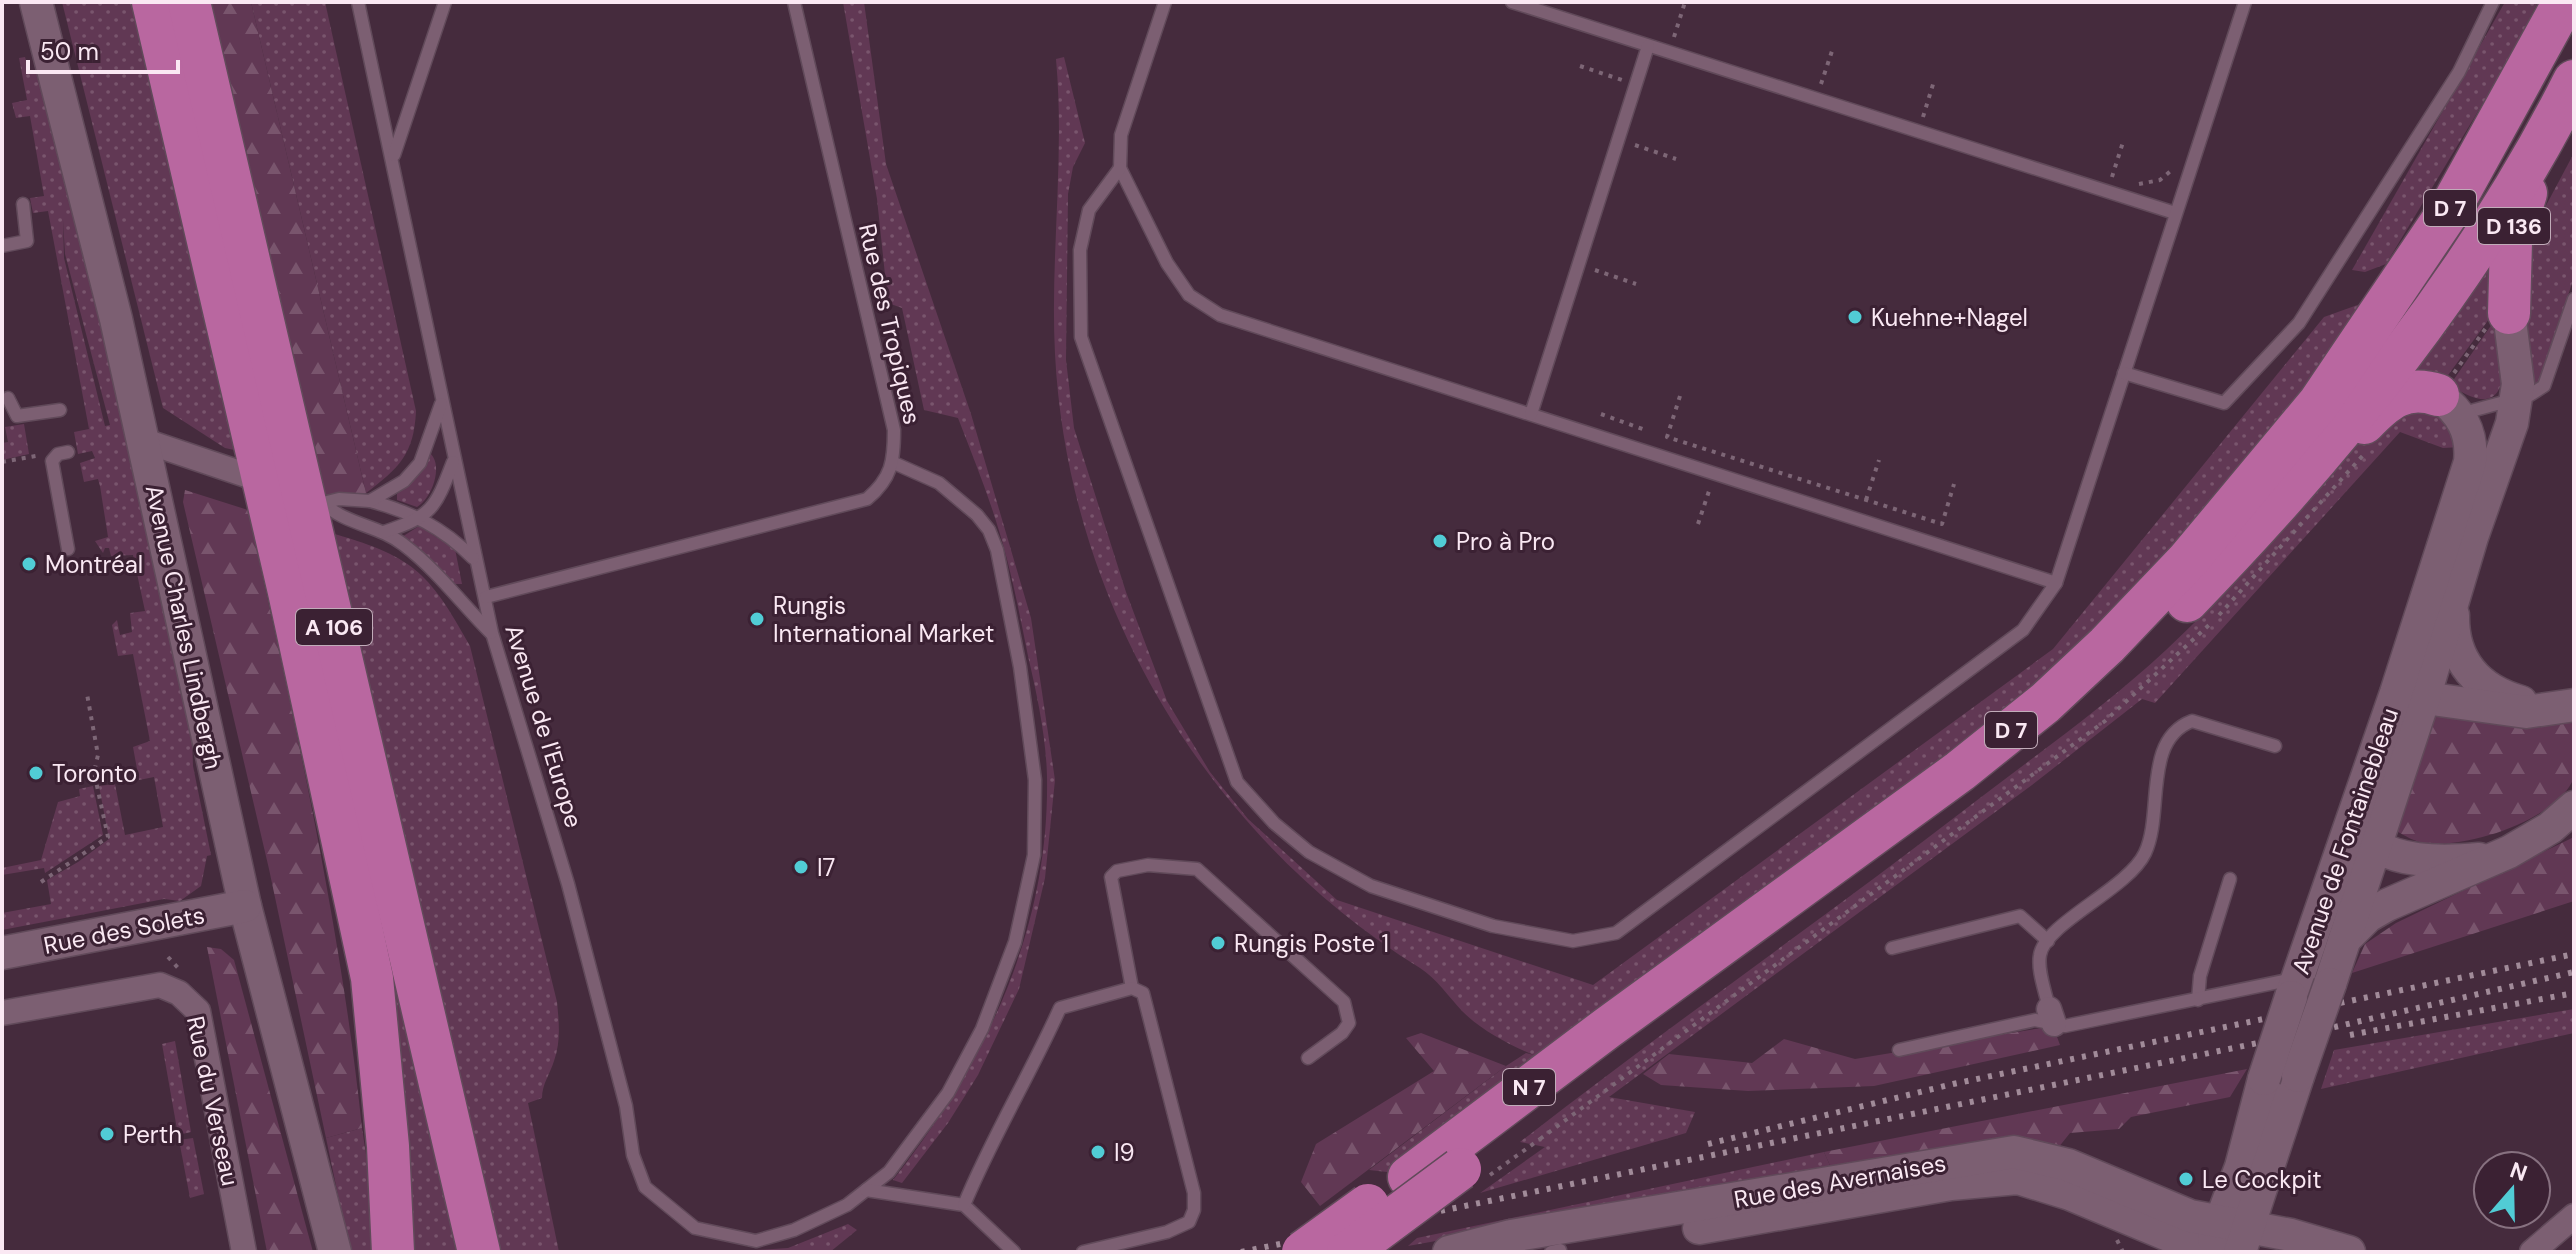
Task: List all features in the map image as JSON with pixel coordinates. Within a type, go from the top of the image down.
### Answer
[{"type":"highway","name":"A 106","points":[[153,2],[285,577],[372,978],[388,1146],[393,1252]]},
{"type":"highway","name":"A 106","points":[[189,2],[479,1252]]},
{"type":"highway","name":"D 7","points":[[1663,1003],[2045,703],[2107,645],[2188,560],[2319,403],[2450,209],[2564,2]]},
{"type":"highway","name":"D 7","points":[[1663,1003],[2037,739],[2183,604],[2255,529],[2359,436],[2539,145],[2574,81]]},
{"type":"highway","name":"D 136","points":[[2500,318],[2517,215],[2540,166],[2539,145]]},
{"type":"highway","points":[[2359,436],[2362,425],[2399,394],[2417,391],[2448,398]]},
{"type":"highway","name":"N 7","points":[[1348,1252],[1460,1169],[1663,1003]]},
{"type":"highway","name":"N 7","points":[[1303,1252],[1663,1003]]},
{"type":"main road","name":"Avenue Charles Lindbergh","points":[[36,2],[116,319],[245,906],[335,1252]]},
{"type":"main road","name":"D 136","points":[[2208,1252],[2237,1233],[2298,1076],[2377,846],[2410,696],[2454,603],[2499,466],[2518,384],[2500,318]]},
{"type":"main road","name":"D 136","points":[[2448,398],[2469,437],[2463,474]]},
{"type":"main road","name":"Avenue de Fontainebleau","points":[[2237,1233],[2264,1079],[2361,793],[2410,696],[2463,474]]},
{"type":"main road","points":[[2454,603],[2456,648],[2466,668],[2495,695],[2560,707]]},
{"type":"main road","points":[[2410,696],[2526,712],[2560,707]]},
{"type":"main road","points":[[2361,793],[2362,833],[2377,846],[2420,859],[2495,857]]},
{"type":"main road","points":[[2348,936],[2368,916],[2387,905],[2534,839],[2574,807]]},
{"type":"main road","name":"Rue des Solets","points":[[2,953],[245,906]]},
{"type":"main road","name":"Rue des Avernaises","points":[[1449,1252],[1511,1236],[2014,1152],[2068,1165],[2237,1233],[2349,1252]]},
{"type":"main road","name":"Rue des Avernaises","points":[[1549,1251],[1951,1184],[2018,1178],[2070,1194],[2208,1252]]},
{"type":"street","points":[[142,440],[246,475]]},
{"type":"street","name":"Rue du Verseau","points":[[2,1013],[160,985],[191,1001],[198,1011],[244,1252]]},
{"type":"street","points":[[2532,1252],[2574,1216]]},
{"type":"lane","name":"Avenue de l'Europe","points":[[358,2],[393,158],[453,462],[492,633],[568,884],[626,1106],[633,1155],[645,1187],[695,1228],[756,1241],[794,1230],[847,1205],[889,1172],[948,1093],[982,1029],[1015,942],[1034,855],[1035,780],[1020,667],[997,550],[989,530],[939,483],[894,463]]},
{"type":"lane","points":[[393,158],[445,2]]},
{"type":"lane","name":"Rue des Tropiques","points":[[486,597],[867,499],[882,487],[894,463],[894,430],[794,2]]},
{"type":"lane","points":[[1165,2],[1121,135],[1120,168],[1167,263],[1189,295],[1220,315],[2056,583]]},
{"type":"lane","points":[[1512,2],[2175,213]]},
{"type":"lane","points":[[1120,168],[1089,210],[1080,250],[1081,337],[1237,782],[1274,823],[1309,852],[1371,886],[1493,926],[1573,941],[1616,933],[2023,630],[2056,583],[2245,2]]},
{"type":"lane","points":[[2124,373],[2224,403],[2299,323],[2459,72],[2493,2]]},
{"type":"lane","points":[[2537,52],[2556,2]]},
{"type":"lane","points":[[1531,414],[1648,46]]},
{"type":"lane","points":[[2,246],[27,241],[23,204]]},
{"type":"lane","points":[[2448,398],[2516,399],[2544,386],[2574,299]]},
{"type":"lane","points":[[8,398],[17,416],[60,410]]},
{"type":"lane","points":[[370,501],[404,481],[420,463],[441,404]]},
{"type":"lane","points":[[68,452],[52,461],[68,549]]},
{"type":"lane","points":[[384,532],[422,518],[443,487],[453,462]]},
{"type":"lane","points":[[2463,474],[2477,502],[2467,535],[2467,557]]},
{"type":"lane","points":[[475,559],[450,535],[422,518],[370,501],[339,499],[323,503],[336,515],[384,532],[403,543],[492,633]]},
{"type":"lane","points":[[2275,746],[2192,721],[2179,726],[2160,759],[2155,827],[2143,857],[2121,881],[2067,922],[2041,950],[2039,959],[2052,1017],[2065,1026],[2198,1000],[2294,988]]},
{"type":"lane","points":[[1132,988],[1111,877],[1117,871],[1145,866],[1197,869],[1344,1002],[1349,1023],[1342,1033],[1308,1058]]},
{"type":"lane","points":[[2198,1000],[2200,976],[2230,879]]},
{"type":"lane","points":[[1892,948],[2020,916],[2048,941]]},
{"type":"lane","points":[[964,1205],[999,1125],[1033,1068],[1060,1008],[1132,988],[1143,993],[1194,1193],[1194,1210],[1189,1222],[1167,1232],[1083,1252]]},
{"type":"lane","points":[[1899,1050],[2052,1017]]},
{"type":"lane","points":[[866,1190],[964,1205],[1014,1252]]},
{"type":"path","points":[[1674,37],[1685,2]]},
{"type":"path","points":[[1660,32],[1688,41]]},
{"type":"path","points":[[1821,84],[1833,48]]},
{"type":"path","points":[[1580,66],[1624,81]]},
{"type":"path","points":[[1806,79],[1836,89]]},
{"type":"path","points":[[1923,117],[1934,81]]},
{"type":"path","points":[[1909,112],[1938,121]]},
{"type":"path","points":[[2112,177],[2123,142]]},
{"type":"path","points":[[1635,145],[1676,159]]},
{"type":"path","points":[[2136,184],[2160,180],[2178,164]]},
{"type":"path","points":[[2097,172],[2124,181]]},
{"type":"path","points":[[1595,270],[1636,284]]},
{"type":"path","points":[[2448,398],[2500,318]]},
{"type":"path","points":[[1680,396],[1667,437],[1942,524],[1954,484]]},
{"type":"path","points":[[1601,414],[1648,431]]},
{"type":"path","points":[[1540,1139],[2105,721],[2245,589],[2359,436]]},
{"type":"path","points":[[2,462],[36,456]]},
{"type":"path","points":[[1866,500],[1879,460]]},
{"type":"path","points":[[1698,524],[1709,491]]},
{"type":"path","points":[[41,882],[108,837],[94,772],[98,755],[87,694]]},
{"type":"green space","points":[[62,2],[132,2],[239,451],[225,448],[163,408]]},
{"type":"green space","points":[[210,2],[251,2],[366,493],[351,501],[322,501]]},
{"type":"green space","points":[[251,2],[325,2],[416,411],[412,438],[403,459],[366,493]]},
{"type":"green space","points":[[843,2],[864,2],[886,164],[971,414],[1031,618],[1055,780],[1045,878],[1019,989],[978,1075],[948,1123],[902,1183],[893,1180],[957,1089],[1006,991],[1024,940],[1037,887],[1045,832],[1047,776],[1040,716],[1018,605],[992,508],[958,418],[924,410],[902,308],[888,303],[877,199]]},
{"type":"green space","points":[[2505,2],[2538,2],[2506,65],[2386,264],[2365,272],[2352,270]]},
{"type":"green space","points":[[25,57],[30,74],[39,71],[72,214],[103,321],[191,708],[193,766],[211,855],[207,856],[201,886],[180,901],[164,899],[2,930],[2,913],[51,904],[47,880],[109,839],[99,786],[115,784],[125,835],[163,827],[154,777],[139,780],[133,747],[150,741],[133,654],[118,656],[112,625],[117,620],[120,635],[132,632],[130,613],[145,611],[133,555],[111,556],[109,548],[105,548],[103,553],[95,541],[108,537],[100,486],[98,479],[84,482],[80,463],[95,458],[92,451],[78,454],[74,432],[89,429],[48,211],[33,213],[30,198],[44,196],[30,116],[16,118],[12,103],[27,100],[19,58]],"holes":[[[63,220],[65,254],[110,425],[105,426],[64,258]]]},
{"type":"green space","points":[[1064,57],[1085,143],[1073,167],[1068,194],[1066,360],[1074,428],[1126,592],[1167,701],[1210,772],[1248,819],[1337,900],[1593,985],[2053,649],[2324,317],[2363,303],[2333,361],[2217,499],[2069,656],[1955,759],[1396,1173],[1369,1170],[1506,1066],[1526,1053],[1534,1055],[1505,1042],[1478,1024],[1426,972],[1344,914],[1275,852],[1215,782],[1163,706],[1120,624],[1088,537],[1066,447],[1055,354],[1059,133],[1056,59]]},
{"type":"green space","points":[[2574,153],[2574,277],[2539,385],[2531,383],[2523,326],[2535,226]]},
{"type":"green space","points":[[2495,254],[2492,315],[2443,382],[2413,370]]},
{"type":"green space","points":[[2502,320],[2504,370],[2496,394],[2486,399],[2471,396],[2450,385],[2492,324]]},
{"type":"green space","points":[[2391,404],[2435,407],[2461,447],[2443,448],[2400,432],[2155,703],[2142,699],[2032,785],[1609,1097],[1695,1112],[1686,1133],[1480,1193],[1545,1147],[1520,1142],[2073,728],[2144,670],[2254,561]]},
{"type":"green space","points":[[24,424],[29,454],[2,460],[2,443],[8,442],[5,427]]},
{"type":"green space","points":[[431,454],[436,474],[427,497],[417,507],[397,500],[397,494],[412,481]]},
{"type":"green space","points":[[185,490],[248,510],[282,664],[328,895],[362,1128],[326,1138],[269,869],[183,502]]},
{"type":"green space","points":[[419,526],[455,549],[462,584],[454,584],[402,537]]},
{"type":"green space","points":[[328,532],[380,549],[415,570],[442,600],[470,646],[557,1002],[559,1032],[556,1054],[542,1098],[528,1103],[559,1252],[498,1252]]},
{"type":"green space","points":[[2443,705],[2574,714],[2572,782],[2562,796],[2546,809],[2484,837],[2442,844],[2424,843],[2396,831],[2434,719]]},
{"type":"green space","points":[[351,766],[464,1252],[409,1252]]},
{"type":"green space","points":[[93,786],[103,835],[45,873],[44,868],[2,875],[2,868],[41,860],[58,802],[80,796],[79,789]]},
{"type":"green space","points":[[2574,837],[2574,901],[2352,973],[2365,944],[2396,923]]},
{"type":"green space","points":[[207,947],[221,949],[234,960],[313,1252],[267,1252]]},
{"type":"green space","points":[[2574,1009],[2574,1033],[2321,1089],[2334,1050]]},
{"type":"green space","points":[[2053,1026],[2060,1045],[1874,1086],[1748,1091],[1661,1085],[1643,1074],[1669,1054],[1752,1063],[1784,1039],[1855,1059]]},
{"type":"green space","points":[[1421,1033],[1506,1066],[1320,1206],[1301,1182],[1316,1144],[1434,1071],[1406,1038]]},
{"type":"green space","points":[[175,1041],[191,1132],[178,1135],[162,1044]]},
{"type":"green space","points":[[2247,1069],[2230,1097],[2131,1117],[2119,1129],[2070,1133],[2058,1148],[1832,1170],[1824,1152]]},
{"type":"green space","points":[[362,1128],[374,1208],[374,1252],[350,1252],[326,1138]]},
{"type":"green space","points":[[193,1138],[204,1194],[190,1198],[179,1140]]},
{"type":"green space","points":[[1824,1152],[1832,1170],[1408,1246],[1417,1238]]},
{"type":"green space","points":[[848,1224],[857,1230],[830,1252],[727,1252],[788,1248]]},
{"type":"railway","points":[[1708,1144],[1953,1084],[2574,954]]},
{"type":"railway","points":[[1241,1252],[2326,1029],[2574,972]]},
{"type":"railway","points":[[2350,1035],[2574,993]]},
{"type":"place","name":"Kuehne+Nagel","points":[[1855,317]]},
{"type":"place","name":"Pro à Pro","points":[[1440,541]]},
{"type":"place","name":"Montréal","points":[[29,564]]},
{"type":"place","name":"Rungis International Market","points":[[757,619]]},
{"type":"place","name":"Toronto","points":[[36,773]]},
{"type":"place","name":"I7","points":[[801,867]]},
{"type":"place","name":"Rungis Poste 1","points":[[1218,943]]},
{"type":"place","name":"Perth","points":[[107,1134]]},
{"type":"place","name":"I9","points":[[1098,1152]]},
{"type":"place","name":"Le Cockpit","points":[[2186,1179]]}]
